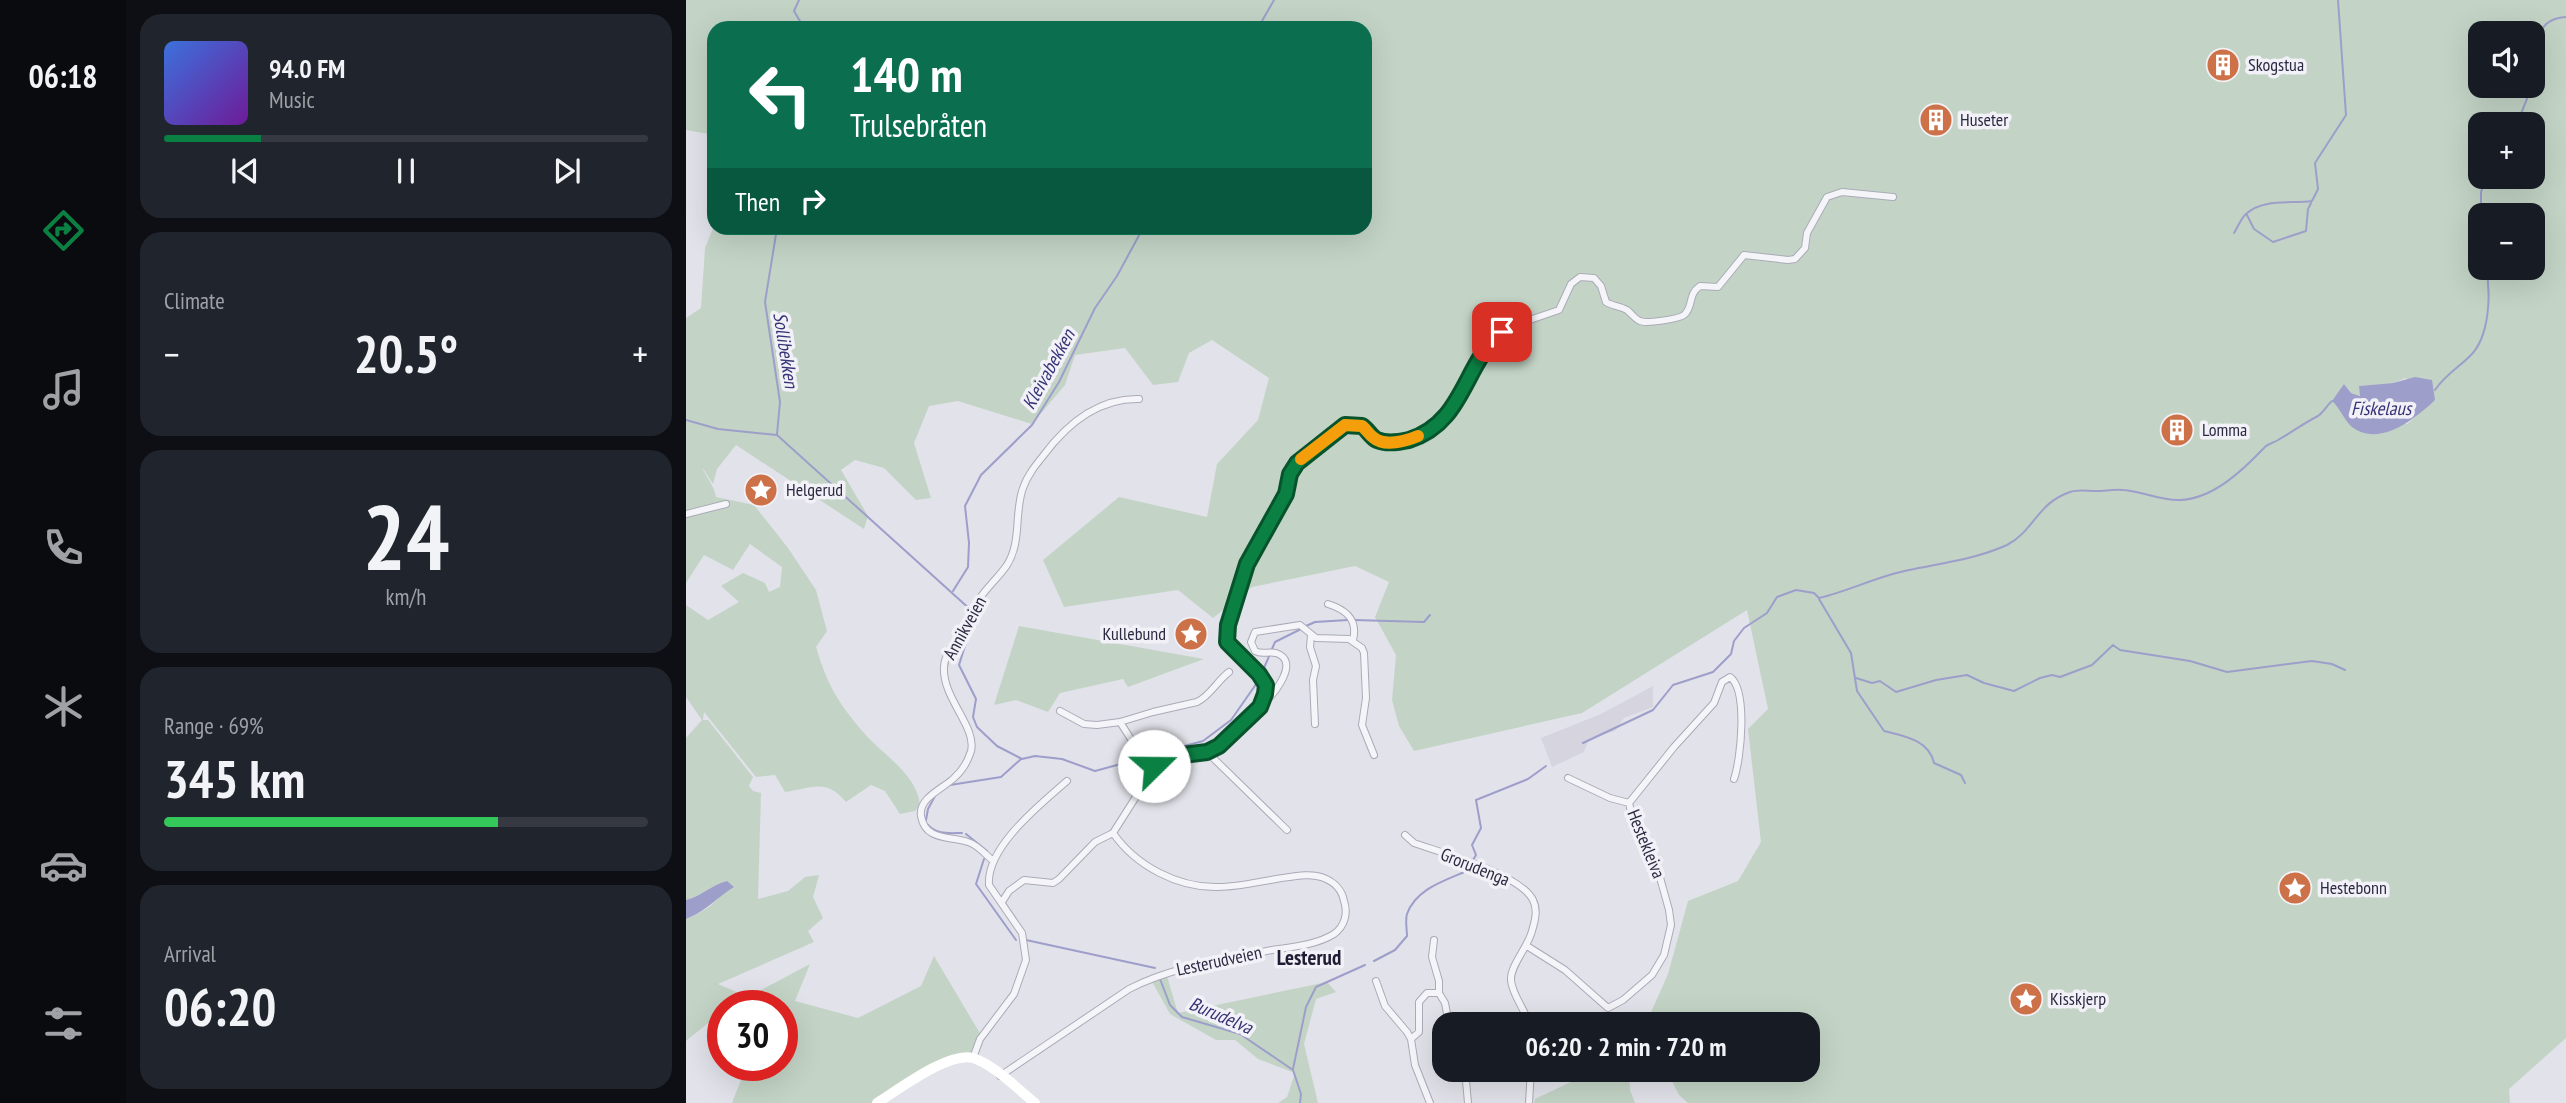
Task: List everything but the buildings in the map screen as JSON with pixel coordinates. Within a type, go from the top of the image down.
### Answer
[{"type":"street","points":[[1260,707],[1266,685],[1259,674],[1231,647],[1226,633],[1247,564],[1286,494],[1290,474],[1307,453],[1345,425],[1362,426],[1374,439],[1382,442],[1401,442],[1438,425],[1452,410],[1493,339],[1519,323],[1556,312],[1571,284],[1580,277],[1594,278],[1601,286],[1606,302],[1627,310],[1640,321],[1649,323],[1681,317],[1689,309],[1691,294],[1695,289],[1700,286],[1718,287],[1744,255],[1788,260],[1801,255],[1807,233],[1827,197],[1842,192],[1893,197]]},
{"type":"street","name":"Annikveien","points":[[989,857],[971,842],[935,835],[925,826],[920,814],[928,798],[957,775],[971,752],[970,733],[950,699],[943,670],[945,659],[970,621],[978,599],[1008,564],[1017,537],[1023,487],[1057,437],[1077,419],[1105,405],[1127,398],[1139,399]]},
{"type":"street","points":[[686,514],[726,504]]},
{"type":"street","points":[[1328,604],[1343,611],[1353,620],[1353,640],[1364,653],[1366,698],[1362,725],[1374,755]]},
{"type":"street","points":[[1002,902],[1009,891],[1024,880],[1053,883],[1059,879],[1095,842],[1113,833],[1139,792],[1147,771],[1175,756],[1207,752],[1233,735],[1280,686],[1286,664],[1284,658],[1276,653],[1263,654],[1255,651],[1251,642],[1252,635],[1257,631],[1300,625],[1311,635],[1323,640],[1353,640]]},
{"type":"street","points":[[1311,635],[1310,647],[1316,666],[1313,680],[1315,724]]},
{"type":"street","points":[[1060,711],[1084,724],[1120,722],[1196,702],[1229,672]]},
{"type":"street","name":"Hestekleiva","points":[[1629,803],[1674,747],[1714,704],[1722,682],[1730,677],[1736,686],[1743,737],[1740,763],[1734,779]]},
{"type":"street","points":[[1120,722],[1147,771]]},
{"type":"street","points":[[1207,752],[1287,830]]},
{"type":"street","name":"Hestekleiva","points":[[1568,778],[1610,798],[1629,803]]},
{"type":"street","points":[[973,1058],[980,1039],[1014,993],[1025,966],[1024,943],[1002,902],[989,885],[989,857],[1027,816],[1067,780]]},
{"type":"street","name":"Hestekleiva","points":[[1527,946],[1565,970],[1608,1008],[1642,985],[1659,965],[1664,956],[1671,918],[1652,854],[1635,829],[1629,803]]},
{"type":"street","name":"Lesterudveien","points":[[1000,1076],[1129,989],[1150,978],[1200,964],[1316,942],[1339,929],[1345,918],[1343,896],[1328,879],[1298,876],[1218,887],[1190,884],[1146,866],[1129,852],[1113,833]]},
{"type":"street","name":"Grorudenga","points":[[1405,835],[1414,843],[1502,876],[1527,892],[1534,901],[1536,911],[1527,946],[1513,968],[1511,982],[1525,1012]]},
{"type":"street","points":[[1434,940],[1433,957],[1439,993],[1447,1012]]},
{"type":"street","points":[[1376,981],[1385,1006],[1411,1040],[1415,1065],[1430,1103]]},
{"type":"street","points":[[1411,1040],[1419,1032],[1419,1002],[1422,996],[1432,992],[1439,993]]},
{"type":"street","points":[[877,1103],[945,1062],[963,1056],[973,1058],[1035,1103]]},
{"type":"street","points":[[1466,1082],[1468,1103]]},
{"type":"street","points":[[1529,1103],[1530,1082]]},
{"type":"shaded area","points":[[1653,686],[1653,707],[1624,718],[1615,731],[1589,739],[1584,752],[1552,767],[1541,738],[1601,714]]},
{"type":"green space","points":[[686,0],[2566,0],[2566,1038],[2509,1089],[2510,1103],[1688,1103],[1679,1095],[1672,1082],[1820,1082],[1820,1012],[1651,1012],[1668,974],[1688,901],[1738,881],[1761,842],[1748,729],[1768,709],[1747,610],[1582,713],[1414,751],[1399,726],[1392,700],[1396,655],[1375,617],[1389,582],[1355,566],[1252,587],[1213,618],[1178,590],[1064,607],[1043,560],[1119,497],[1207,517],[1217,464],[1258,420],[1269,378],[1212,340],[1189,353],[1178,382],[1153,385],[1125,348],[1075,355],[1065,385],[1032,424],[958,401],[929,406],[914,443],[931,498],[916,500],[884,468],[855,460],[841,470],[868,516],[864,529],[736,445],[717,469],[713,484],[702,467],[716,497],[754,505],[788,548],[816,590],[827,631],[816,647],[829,683],[855,722],[906,774],[918,794],[920,805],[915,811],[900,814],[885,791],[871,785],[846,802],[825,787],[785,792],[775,775],[756,777],[704,712],[703,720],[708,720],[753,777],[749,786],[753,791],[761,793],[758,899],[788,891],[805,877],[819,875],[813,897],[823,918],[808,931],[814,942],[718,984],[732,990],[707,990],[707,1024],[686,1041],[686,919],[711,905],[721,895],[727,881],[686,900],[686,738],[702,720],[686,697],[686,605],[708,620],[739,602],[721,586],[743,573],[765,583],[769,592],[780,587],[782,567],[750,544],[733,570],[704,555],[686,583],[686,318],[701,308],[705,248],[710,235],[1372,235],[1372,21],[707,21],[707,134],[686,130]],"holes":[[[2406,378],[2435,400],[2407,424],[2343,414],[2337,405],[2344,384],[2351,393],[2361,396],[2360,386],[2393,383]]]},
{"type":"green space","points":[[1019,626],[1204,659],[1128,687],[1123,679],[1060,693],[1048,712],[1016,700],[994,705]]},
{"type":"green space","points":[[934,956],[981,1035],[973,1058],[956,1058],[875,1103],[732,1103],[741,1081],[798,1081],[798,1002],[858,1018],[921,986]]},
{"type":"green space","points":[[810,964],[798,994],[798,990],[761,990]]},
{"type":"green space","points":[[1166,973],[1178,1013],[1327,982],[1336,992],[1316,999],[1304,1044],[1318,1103],[1278,1103],[1287,1097],[1295,1073],[1258,1059],[1235,1040],[1216,1040],[1170,1014],[1150,978]]},
{"type":"green space","points":[[1571,1082],[1630,1082],[1635,1103],[1534,1103],[1535,1099]]},
{"type":"water","name":"Fiskelaus","points":[[2415,377],[2432,380],[2435,400],[2408,422],[2386,432],[2363,433],[2352,427],[2332,401],[2344,384],[2351,393],[2360,396],[2359,386],[2393,383]]},
{"type":"water","points":[[727,881],[734,887],[686,919],[686,900]]},
{"type":"waterway","name":"Sollibekken","points":[[799,0],[794,11],[800,21]]},
{"type":"waterway","name":"Kleivabekken","points":[[1262,21],[1274,0]]},
{"type":"waterway","points":[[2234,233],[2244,216],[2253,209],[2269,204],[2312,201],[2318,189],[2315,163],[2346,115],[2338,0]]},
{"type":"waterway","points":[[2545,26],[2552,20],[2566,17]]},
{"type":"waterway","points":[[2522,112],[2527,98]]},
{"type":"waterway","points":[[2481,203],[2482,189]]},
{"type":"waterway","points":[[2247,215],[2254,229],[2273,242],[2306,231],[2311,203]]},
{"type":"waterway","name":"Sollibekken","points":[[776,235],[765,302],[780,402],[777,434]]},
{"type":"waterway","name":"Kleivabekken","points":[[953,591],[968,567],[969,543],[965,506],[981,475],[1032,425],[1059,382],[1095,308],[1117,276],[1139,235]]},
{"type":"waterway","points":[[2435,390],[2470,356],[2482,338],[2487,314],[2487,280]]},
{"type":"waterway","points":[[1583,743],[1653,710],[1673,685],[1713,672],[1731,654],[1734,641],[1744,628],[1767,613],[1777,597],[1796,590],[1814,593],[1819,598],[1897,573],[1995,550],[2016,539],[2050,503],[2073,491],[2123,490],[2173,500],[2204,495],[2237,474],[2267,445],[2318,416],[2332,401]]},
{"type":"waterway","points":[[686,420],[718,429],[777,435],[972,611]]},
{"type":"waterway","points":[[1819,599],[1851,653],[1857,691],[1884,731],[1915,740],[1927,749],[1934,763],[1961,775],[1965,783]]},
{"type":"waterway","points":[[1354,620],[1424,622],[1430,615]]},
{"type":"waterway","points":[[1306,626],[1315,622],[1348,620]]},
{"type":"waterway","points":[[1272,649],[1275,642],[1301,629]]},
{"type":"waterway","points":[[970,630],[959,665],[976,699],[973,717],[977,727],[997,746],[1022,759],[1035,756],[1062,759],[1095,771],[1139,759]]},
{"type":"waterway","points":[[1856,678],[1872,683],[1880,681],[1896,692],[1936,680],[1967,675],[2014,691],[2040,678],[2052,675],[2060,677],[2092,665],[2113,645],[2120,650],[2190,661],[2227,672],[2312,661],[2332,664],[2345,670]]},
{"type":"waterway","points":[[1261,675],[1270,654]]},
{"type":"waterway","points":[[1144,757],[1203,741],[1231,720],[1259,680]]},
{"type":"waterway","name":"Burudelva","points":[[950,785],[1001,777],[1021,759]]},
{"type":"waterway","points":[[1473,860],[1476,855],[1472,845],[1481,828],[1476,800],[1528,779],[1546,766]]},
{"type":"waterway","name":"Burudelva","points":[[926,820],[935,796]]},
{"type":"waterway","name":"Burudelva","points":[[928,825],[939,832],[962,833]]},
{"type":"waterway","name":"Burudelva","points":[[966,834],[987,851]]},
{"type":"waterway","name":"Burudelva","points":[[984,859],[976,884],[1016,940]]},
{"type":"waterway","points":[[1374,961],[1395,950],[1407,936],[1407,914],[1417,898],[1433,886],[1469,870],[1471,866]]},
{"type":"waterway","name":"Burudelva","points":[[1026,940],[1155,968]]},
{"type":"waterway","points":[[1293,1069],[1306,1007],[1316,987],[1365,965]]},
{"type":"waterway","name":"Burudelva","points":[[1160,979],[1170,1005],[1182,1017],[1240,1034],[1293,1070],[1301,1094],[1300,1103]]},
{"type":"slow traffic","points":[[1301,459],[1345,425],[1362,426],[1374,439],[1382,442],[1401,442],[1418,436]]},
{"type":"place","name":"Skogstua","points":[[2223,65]]},
{"type":"place","name":"Huseter","points":[[1936,120]]},
{"type":"place","name":"Lomma","points":[[2177,430]]},
{"type":"place","name":"Helgerud","points":[[761,490]]},
{"type":"place","name":"Kullebund","points":[[1191,634]]},
{"type":"place","name":"Hestebonn","points":[[2295,888]]},
{"type":"place","name":"Kisskjerp","points":[[2026,999]]},
{"type":"district","name":"Lesterud","points":[[1309,958]]},
{"type":"route","points":[[1154,766],[1175,756],[1207,752],[1219,746],[1233,735],[1264,701],[1266,685],[1259,674],[1227,642],[1226,633],[1247,564],[1286,494],[1290,474],[1297,463],[1345,425],[1362,426],[1374,439],[1382,442],[1401,442],[1438,425],[1452,410],[1493,339],[1502,332]]}]
